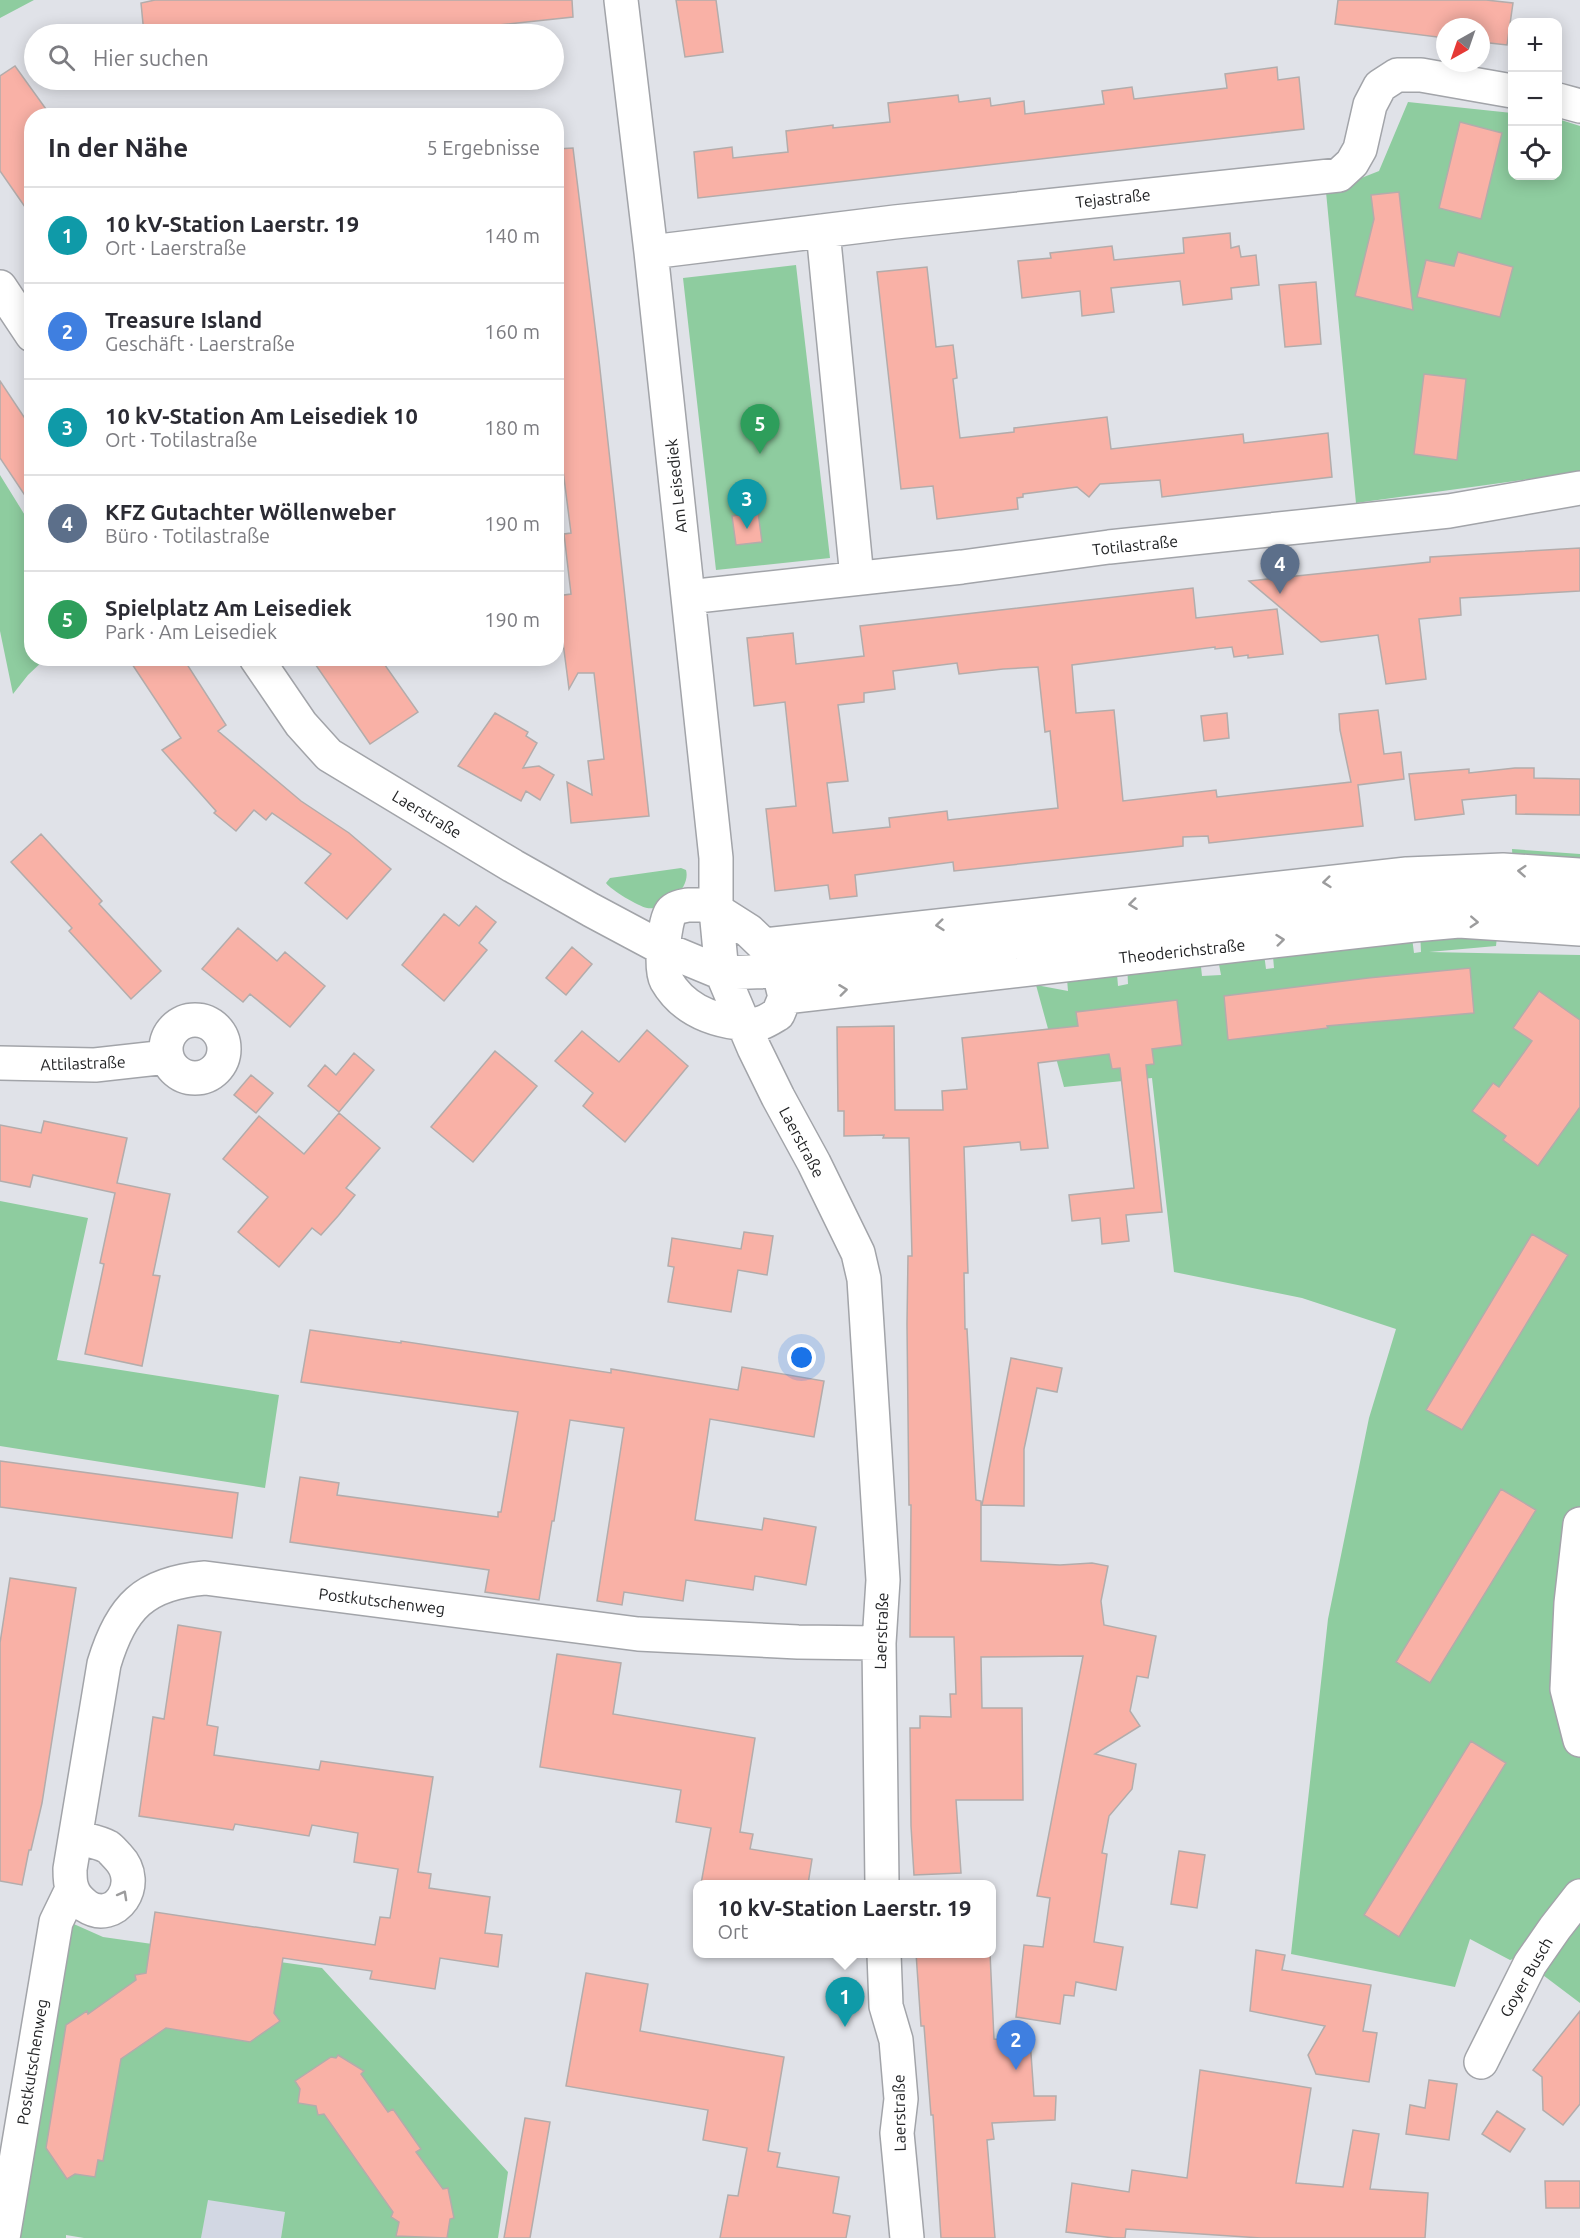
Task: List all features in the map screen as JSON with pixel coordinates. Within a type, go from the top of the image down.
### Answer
[{"type":"street","name":"Am Leisediek","points":[[621,0],[651,252],[716,858],[716,910],[722,973]]},
{"type":"street","name":"Tejastraße","points":[[651,252],[895,222],[1340,175],[1352,163],[1360,149],[1370,105],[1380,86],[1397,75],[1421,75],[1508,90]]},
{"type":"street","points":[[1562,101],[1580,106]]},
{"type":"street","points":[[823,231],[857,578]]},
{"type":"street","points":[[0,287],[24,323]]},
{"type":"street","name":"Totilastraße","points":[[688,597],[1109,547],[1449,511],[1580,488]]},
{"type":"street","name":"Laerstraße","points":[[261,666],[301,724],[329,755],[513,866],[664,963],[722,973],[743,1024],[778,1097],[858,1252],[864,1279],[883,1580],[879,1643],[882,1880]]},
{"type":"street","name":"Theoderichstraße","points":[[776,971],[889,956],[1050,926],[1407,874],[1503,870],[1580,875]]},
{"type":"street","name":"Theoderichstraße","points":[[1050,926],[1457,896],[1502,896],[1580,901]]},
{"type":"street","points":[[664,963],[668,921],[675,908],[703,905],[716,910],[749,931],[776,971],[778,1014],[761,1023],[743,1024]]},
{"type":"street","name":"Theoderichstraße","points":[[722,973],[776,971],[1459,921],[1580,929]]},
{"type":"street","name":"Laerstraße","points":[[664,963],[684,1002],[701,1014],[717,1020],[743,1024]]},
{"type":"street","name":"Attilastraße","points":[[0,1063],[95,1065],[167,1057]]},
{"type":"street","points":[[1580,1524],[1571,1603],[1567,1689],[1580,1740]]},
{"type":"street","name":"Postkutschenweg","points":[[3,2238],[56,1922],[72,1888],[70,1869],[104,1664],[111,1639],[124,1618],[139,1601],[158,1587],[179,1580],[205,1578],[638,1634],[798,1642],[879,1643]]},
{"type":"street","points":[[72,1888],[81,1902],[94,1911],[107,1911],[119,1903],[128,1889],[129,1876],[123,1863],[108,1847],[76,1837]]},
{"type":"street","name":"Goyer Busch","points":[[1481,2062],[1530,1964],[1580,1896]]},
{"type":"street","name":"Laerstraße","points":[[884,1958],[886,2006],[896,2040],[901,2099],[897,2133],[908,2238]]},
{"type":"shaded area","points":[[207,2199],[285,2212],[281,2238],[201,2238]]},
{"type":"green space","points":[[0,0],[34,0],[0,18]]},
{"type":"green space","points":[[1408,102],[1508,113],[1508,180],[1562,180],[1562,120],[1580,126],[1580,472],[1356,503],[1326,192],[1379,171]]},
{"type":"green space","points":[[796,265],[830,558],[716,570],[683,278]]},
{"type":"green space","points":[[0,475],[24,514],[24,666],[38,666],[13,694],[0,631]]},
{"type":"green space","points":[[1512,849],[1580,854],[1580,870],[1513,866]]},
{"type":"green space","points":[[681,868],[686,870],[686,877],[681,891],[669,902],[654,908],[638,904],[606,883],[610,878]]},
{"type":"green space","points":[[1498,927],[1496,946],[1429,952],[1580,955],[1580,2003],[1519,1957],[1510,1960],[1470,1939],[1455,1987],[1291,1954],[1328,1619],[1369,1418],[1396,1329],[1302,1298],[1174,1272],[1152,1078],[1064,1087],[1036,985],[1068,991],[1067,979],[1116,962],[1118,986],[1128,984],[1127,962],[1200,958],[1202,976],[1221,975],[1217,954],[1263,946],[1266,969],[1274,968],[1272,945],[1411,930],[1414,953],[1421,952],[1420,930]]},
{"type":"green space","points":[[0,1201],[88,1218],[57,1360],[279,1395],[265,1488],[0,1446]]},
{"type":"green space","points":[[67,1921],[103,1937],[322,1968],[508,2172],[498,2238],[281,2238],[285,2212],[208,2200],[201,2238],[84,2238],[66,2235],[66,2238],[12,2238]]},
{"type":"building","points":[[155,0],[572,0],[573,17],[508,24],[143,24],[141,3]]},
{"type":"building","points":[[676,0],[716,0],[723,52],[685,57]]},
{"type":"building","points":[[1338,0],[1486,0],[1513,3],[1511,18],[1508,18],[1507,45],[1490,43],[1490,18],[1436,18],[1436,37],[1335,24]]},
{"type":"building","points":[[15,66],[24,78],[24,90],[32,90],[45,108],[24,108],[24,206],[0,171],[0,76]]},
{"type":"building","points":[[1277,67],[1278,80],[1299,77],[1304,129],[698,198],[694,152],[732,147],[733,158],[788,152],[786,131],[833,125],[833,128],[890,122],[888,103],[958,95],[959,102],[990,98],[991,106],[1024,101],[1025,114],[1104,104],[1102,91],[1132,87],[1134,99],[1227,88],[1225,74]]},
{"type":"building","points":[[1460,122],[1502,133],[1481,219],[1439,208]]},
{"type":"building","points":[[573,148],[598,351],[649,816],[571,823],[567,782],[592,795],[588,761],[604,759],[594,673],[578,673],[569,689],[564,650],[564,595],[571,594],[564,534],[571,533],[564,478],[564,149]]},
{"type":"building","points":[[1399,192],[1413,310],[1355,296],[1374,219],[1371,195]]},
{"type":"building","points":[[1230,233],[1231,248],[1239,246],[1241,257],[1256,255],[1259,285],[1231,288],[1232,299],[1183,305],[1180,281],[1111,288],[1114,312],[1082,316],[1080,291],[1022,298],[1018,261],[1051,258],[1050,253],[1112,246],[1114,260],[1184,253],[1183,238]]},
{"type":"building","points":[[1458,252],[1513,267],[1500,317],[1417,297],[1426,260],[1454,266]]},
{"type":"building","points":[[927,267],[936,347],[953,345],[957,378],[953,379],[960,438],[1014,432],[1014,428],[1107,417],[1111,449],[1243,434],[1244,443],[1328,433],[1332,477],[1162,497],[1160,480],[1100,484],[1089,497],[1077,487],[1023,494],[1023,497],[1017,498],[1018,509],[937,519],[933,486],[901,489],[877,272]]},
{"type":"building","points":[[1316,282],[1321,344],[1285,347],[1279,285]]},
{"type":"building","points":[[1424,374],[1466,379],[1457,460],[1414,454]]},
{"type":"building","points":[[0,381],[24,417],[24,494],[0,458]]},
{"type":"building","points":[[758,512],[762,542],[736,545],[732,516]]},
{"type":"building","points":[[1580,548],[1580,591],[1460,598],[1461,615],[1419,619],[1426,679],[1386,684],[1378,635],[1321,642],[1249,581],[1430,562],[1430,557]]},
{"type":"building","points":[[1193,588],[1196,618],[1277,609],[1283,654],[1248,658],[1248,655],[1234,657],[1232,647],[1215,649],[1215,647],[1072,665],[1076,713],[1114,710],[1123,801],[1216,790],[1217,797],[1351,782],[1339,714],[1378,710],[1384,754],[1401,752],[1404,779],[1358,785],[1363,826],[1209,843],[1208,836],[1183,837],[1183,846],[954,871],[953,862],[855,875],[857,896],[830,899],[828,885],[775,891],[766,809],[796,806],[785,702],[754,706],[747,638],[793,633],[796,664],[864,656],[860,626]],"holes":[[[957,663],[959,674],[1038,667],[1045,732],[1050,731],[1058,808],[948,820],[947,811],[889,818],[890,827],[833,833],[827,783],[848,781],[838,705],[864,702],[864,693],[895,689],[893,671]]]},
{"type":"building","points":[[133,666],[188,666],[226,725],[218,731],[301,801],[349,833],[391,869],[347,919],[305,883],[331,854],[272,813],[266,820],[254,810],[236,831],[214,813],[216,811],[162,750],[181,738]]},
{"type":"building","points":[[316,666],[386,666],[418,712],[370,744]]},
{"type":"building","points":[[495,713],[528,732],[526,736],[537,743],[523,768],[539,766],[554,775],[540,800],[526,791],[521,801],[458,766]]},
{"type":"building","points":[[1227,713],[1229,738],[1204,741],[1201,716]]},
{"type":"building","points":[[1534,768],[1534,778],[1580,779],[1580,815],[1516,814],[1516,795],[1462,800],[1464,814],[1415,820],[1409,774],[1469,769],[1469,773]]},
{"type":"building","points":[[41,834],[102,901],[99,904],[161,971],[131,999],[69,931],[72,928],[11,862]]},
{"type":"building","points":[[476,906],[496,922],[479,943],[487,950],[444,1001],[402,965],[444,914],[459,926]]},
{"type":"building","points":[[238,928],[277,961],[285,952],[325,986],[290,1027],[250,994],[243,1002],[202,969]]},
{"type":"building","points":[[572,947],[592,964],[566,995],[546,978]]},
{"type":"building","points":[[1470,968],[1474,1013],[1327,1026],[1328,1028],[1228,1040],[1224,996]]},
{"type":"building","points":[[1539,991],[1580,1020],[1580,1107],[1538,1166],[1503,1140],[1506,1136],[1472,1111],[1493,1083],[1499,1087],[1532,1041],[1513,1028]]},
{"type":"building","points":[[1177,1000],[1182,1045],[1152,1049],[1154,1064],[1146,1065],[1162,1212],[1126,1215],[1129,1241],[1102,1244],[1100,1218],[1072,1221],[1069,1195],[1134,1188],[1120,1068],[1112,1069],[1109,1054],[1038,1063],[1048,1148],[1021,1150],[1020,1142],[964,1147],[968,1273],[964,1273],[965,1329],[967,1329],[976,1500],[981,1501],[981,1561],[1060,1565],[1092,1563],[1108,1566],[1101,1601],[1104,1625],[1156,1636],[1148,1678],[1137,1676],[1130,1711],[1140,1726],[1095,1754],[1136,1764],[1132,1789],[1109,1816],[1102,1853],[1107,1854],[1094,1942],[1123,1947],[1116,1990],[1076,1982],[1074,1996],[1064,1995],[1060,2024],[1016,2017],[1024,1945],[1043,1947],[1050,1898],[1037,1896],[1083,1656],[981,1657],[982,1708],[1022,1708],[1023,1800],[956,1800],[961,1873],[914,1875],[910,1728],[920,1728],[920,1716],[951,1717],[950,1694],[956,1694],[954,1637],[910,1637],[911,1505],[909,1505],[907,1324],[908,1256],[912,1256],[909,1138],[883,1138],[884,1135],[844,1136],[844,1111],[838,1111],[837,1027],[894,1026],[895,1110],[943,1110],[942,1091],[967,1089],[962,1038],[1078,1026],[1076,1012]]},
{"type":"building","points":[[647,1030],[688,1066],[625,1142],[583,1106],[593,1093],[555,1061],[582,1031],[619,1062]]},
{"type":"building","points":[[495,1051],[537,1086],[473,1162],[431,1127]]},
{"type":"building","points":[[354,1053],[374,1070],[339,1112],[308,1086],[325,1065],[336,1075]]},
{"type":"building","points":[[251,1075],[273,1093],[256,1113],[234,1095]]},
{"type":"building","points":[[339,1113],[380,1148],[346,1188],[355,1195],[338,1216],[321,1235],[312,1228],[279,1267],[238,1232],[268,1197],[223,1159],[259,1116],[304,1154]]},
{"type":"building","points":[[44,1121],[127,1138],[117,1183],[170,1194],[153,1275],[160,1276],[142,1366],[85,1354],[104,1264],[100,1263],[115,1193],[33,1175],[30,1187],[0,1181],[0,1125],[41,1133]]},
{"type":"building","points":[[744,1232],[773,1236],[767,1275],[738,1270],[731,1312],[668,1302],[674,1267],[668,1266],[672,1238],[741,1249]]},
{"type":"building","points":[[1532,1234],[1568,1255],[1462,1430],[1426,1410]]},
{"type":"building","points":[[310,1330],[401,1343],[401,1341],[611,1373],[611,1369],[738,1390],[742,1367],[824,1381],[814,1437],[710,1419],[695,1520],[762,1530],[764,1518],[816,1527],[806,1585],[755,1576],[753,1590],[686,1580],[683,1601],[624,1592],[622,1605],[597,1601],[624,1428],[570,1420],[539,1600],[485,1592],[489,1570],[290,1542],[300,1477],[339,1483],[337,1495],[498,1517],[498,1512],[501,1512],[518,1412],[301,1382]]},
{"type":"building","points":[[1011,1358],[1062,1368],[1057,1392],[1037,1388],[1024,1449],[1024,1506],[982,1505]]},
{"type":"building","points":[[0,1461],[238,1493],[232,1538],[0,1507]]},
{"type":"building","points":[[1501,1489],[1536,1510],[1430,1683],[1396,1662]]},
{"type":"building","points":[[10,1578],[76,1588],[42,1803],[22,1885],[0,1881],[0,1643]]},
{"type":"building","points":[[178,1625],[221,1632],[207,1725],[218,1727],[214,1755],[319,1770],[321,1761],[433,1777],[418,1872],[431,1874],[429,1888],[490,1897],[485,1933],[502,1935],[498,1967],[440,1958],[435,1989],[370,1979],[372,1971],[283,1958],[274,2013],[280,2021],[250,2042],[166,2028],[121,2059],[103,2161],[98,2160],[95,2177],[75,2174],[67,2179],[46,2148],[66,2025],[87,2011],[88,2014],[136,1980],[135,1975],[146,1973],[155,1912],[375,1945],[380,1917],[390,1918],[398,1869],[354,1862],[358,1833],[312,1825],[309,1836],[235,1824],[233,1830],[139,1816],[153,1717],[164,1719]]},
{"type":"building","points":[[557,1654],[621,1663],[613,1714],[755,1738],[740,1832],[753,1834],[750,1849],[812,1859],[809,1880],[702,1880],[711,1828],[676,1822],[681,1790],[540,1767]]},
{"type":"building","points":[[1471,1741],[1506,1763],[1399,1937],[1364,1915]]},
{"type":"building","points":[[1179,1851],[1205,1855],[1197,1908],[1171,1904]]},
{"type":"building","points":[[1256,1950],[1285,1955],[1282,1970],[1371,1985],[1363,2031],[1377,2033],[1369,2082],[1316,2074],[1308,2055],[1325,2026],[1250,2011]]},
{"type":"building","points":[[916,1958],[990,1958],[994,2039],[1030,2040],[1034,2096],[1056,2096],[1055,2120],[992,2123],[994,2139],[987,2140],[995,2238],[941,2238],[933,2115],[931,2115],[924,2026],[921,2026]]},
{"type":"building","points":[[586,1973],[648,1984],[640,2031],[784,2057],[768,2151],[780,2153],[777,2167],[839,2177],[833,2213],[850,2216],[846,2238],[720,2238],[728,2195],[738,2196],[747,2148],[703,2140],[708,2110],[566,2086]]},
{"type":"building","points":[[1580,2011],[1580,2104],[1563,2125],[1543,2110],[1542,2077],[1533,2070]]},
{"type":"building","points":[[338,2055],[364,2071],[361,2074],[388,2112],[393,2109],[421,2149],[416,2152],[443,2189],[448,2188],[454,2218],[450,2219],[447,2238],[396,2236],[399,2222],[391,2217],[393,2212],[324,2114],[318,2115],[316,2106],[298,2103],[300,2089],[295,2081],[331,2057],[336,2058]]},
{"type":"building","points":[[1200,2070],[1311,2088],[1296,2183],[1343,2187],[1353,2130],[1379,2134],[1370,2189],[1428,2193],[1425,2238],[1261,2238],[1126,2229],[1125,2238],[1114,2238],[1066,2232],[1072,2183],[1129,2192],[1132,2170],[1187,2178]]},
{"type":"building","points":[[1429,2080],[1457,2084],[1449,2140],[1406,2134],[1410,2105],[1425,2108]]},
{"type":"building","points":[[1497,2111],[1525,2129],[1510,2152],[1482,2134]]},
{"type":"building","points":[[525,2118],[550,2122],[530,2238],[504,2238]]},
{"type":"building","points":[[1545,2181],[1580,2181],[1580,2208],[1546,2208]]},
{"type":"place","name":"Spielplatz Am Leisediek","points":[[760,454]]},
{"type":"place","name":"10 kV-Station Am Leisediek 10","points":[[747,529]]},
{"type":"place","name":"KFZ Gutachter Wöllenweber","points":[[1280,594]]},
{"type":"place","name":"10 kV-Station Laerstr. 19","points":[[845,2027]]},
{"type":"place","name":"Treasure Island","points":[[1016,2070]]}]
